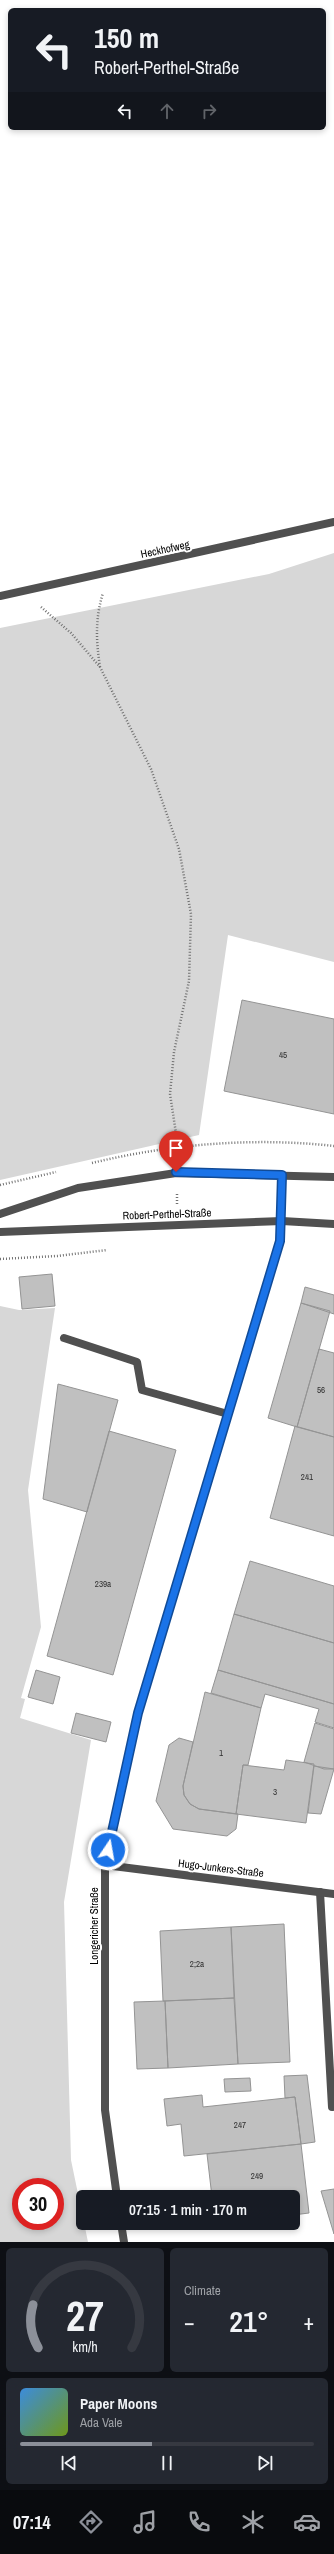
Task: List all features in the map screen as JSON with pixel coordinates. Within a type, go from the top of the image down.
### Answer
[{"type":"street","name":"Heckhofweg","points":[[0,596],[334,522]]},
{"type":"street","points":[[0,1214],[78,1188],[176,1172],[334,1177]]},
{"type":"street","name":"Longericher Straße","points":[[116,2190],[105,2110],[105,1865],[138,1713],[280,1241],[282,1220],[282,1175]]},
{"type":"street","name":"Robert-Perthel-Straße","points":[[0,1232],[282,1220],[334,1224]]},
{"type":"street","points":[[64,1338],[137,1362],[142,1390],[228,1414]]},
{"type":"street","name":"Hugo-Junkers-Straße","points":[[105,1865],[334,1894]]},
{"type":"street","points":[[320,1892],[332,2108]]},
{"type":"street","points":[[122,2230],[124,2242]]},
{"type":"path","points":[[100,667],[96,637],[96,618],[110,572]]},
{"type":"path","points":[[22,591],[71,633],[100,667],[151,769],[179,849],[191,914],[189,980],[174,1052],[170,1094],[180,1148],[249,1143],[334,1146]]},
{"type":"path","points":[[0,1259],[57,1256],[112,1249]]},
{"type":"shaded area","points":[[334,553],[334,962],[228,935],[199,1135],[0,1180],[0,628],[269,574]]},
{"type":"shaded area","points":[[0,1306],[19,1310],[55,1308],[28,1490],[41,1627],[21,1698],[25,1699],[20,1718],[91,1740],[64,1902],[71,2160],[77,2190],[76,2190],[76,2230],[86,2230],[88,2242],[0,2242]]},
{"type":"building","points":[[242,1000],[334,1019],[334,1114],[224,1091]]},
{"type":"building","points":[[52,1274],[55,1306],[22,1309],[19,1277]]},
{"type":"building","points":[[305,1287],[334,1295],[334,1314],[301,1303]]},
{"type":"building","points":[[301,1303],[330,1311],[297,1427],[268,1418]]},
{"type":"building","points":[[319,1349],[334,1353],[334,1437],[297,1427]]},
{"type":"building","points":[[58,1384],[118,1400],[87,1512],[43,1499]]},
{"type":"building","points":[[295,1426],[334,1437],[334,1536],[270,1518]]},
{"type":"building","points":[[109,1431],[176,1450],[113,1675],[47,1656]]},
{"type":"building","points":[[250,1561],[334,1586],[334,1643],[234,1614]]},
{"type":"building","points":[[234,1614],[334,1643],[334,1704],[218,1670]]},
{"type":"building","points":[[36,1670],[60,1677],[53,1704],[28,1697]]},
{"type":"building","points":[[218,1670],[334,1704],[334,1728],[315,1722],[319,1709],[265,1694],[261,1708],[211,1693]]},
{"type":"building","points":[[205,1692],[261,1708],[248,1765],[243,1765],[236,1814],[199,1809],[190,1804],[184,1795],[183,1786]]},
{"type":"building","points":[[76,1713],[111,1722],[106,1742],[71,1733]]},
{"type":"building","points":[[315,1723],[334,1729],[334,1769],[324,1769],[304,1762]]},
{"type":"building","points":[[179,1738],[193,1742],[183,1786],[184,1795],[190,1804],[199,1809],[238,1814],[236,1829],[227,1836],[173,1829],[156,1801],[169,1745]]},
{"type":"building","points":[[286,1760],[314,1764],[306,1823],[236,1814],[243,1765],[284,1770]]},
{"type":"building","points":[[314,1766],[334,1769],[321,1814],[308,1813]]},
{"type":"building","points":[[284,1924],[290,2062],[238,2064],[231,1927]]},
{"type":"building","points":[[231,1927],[234,1998],[163,2001],[160,1931]]},
{"type":"building","points":[[234,1998],[238,2064],[168,2068],[165,2001]]},
{"type":"building","points":[[165,2001],[168,2068],[137,2069],[134,2002]]},
{"type":"building","points":[[307,2075],[315,2142],[301,2144],[295,2097],[285,2098],[284,2076]]},
{"type":"building","points":[[250,2078],[251,2091],[225,2092],[224,2079]]},
{"type":"building","points":[[202,2095],[203,2107],[295,2097],[301,2144],[184,2156],[181,2124],[167,2126],[164,2099]]},
{"type":"building","points":[[301,2144],[309,2213],[300,2214],[300,2190],[211,2190],[207,2154]]},
{"type":"building","points":[[334,2189],[334,2234],[321,2191]]},
{"type":"route","points":[[108,1850],[138,1713],[280,1241],[282,1220],[282,1175],[176,1172]]}]
